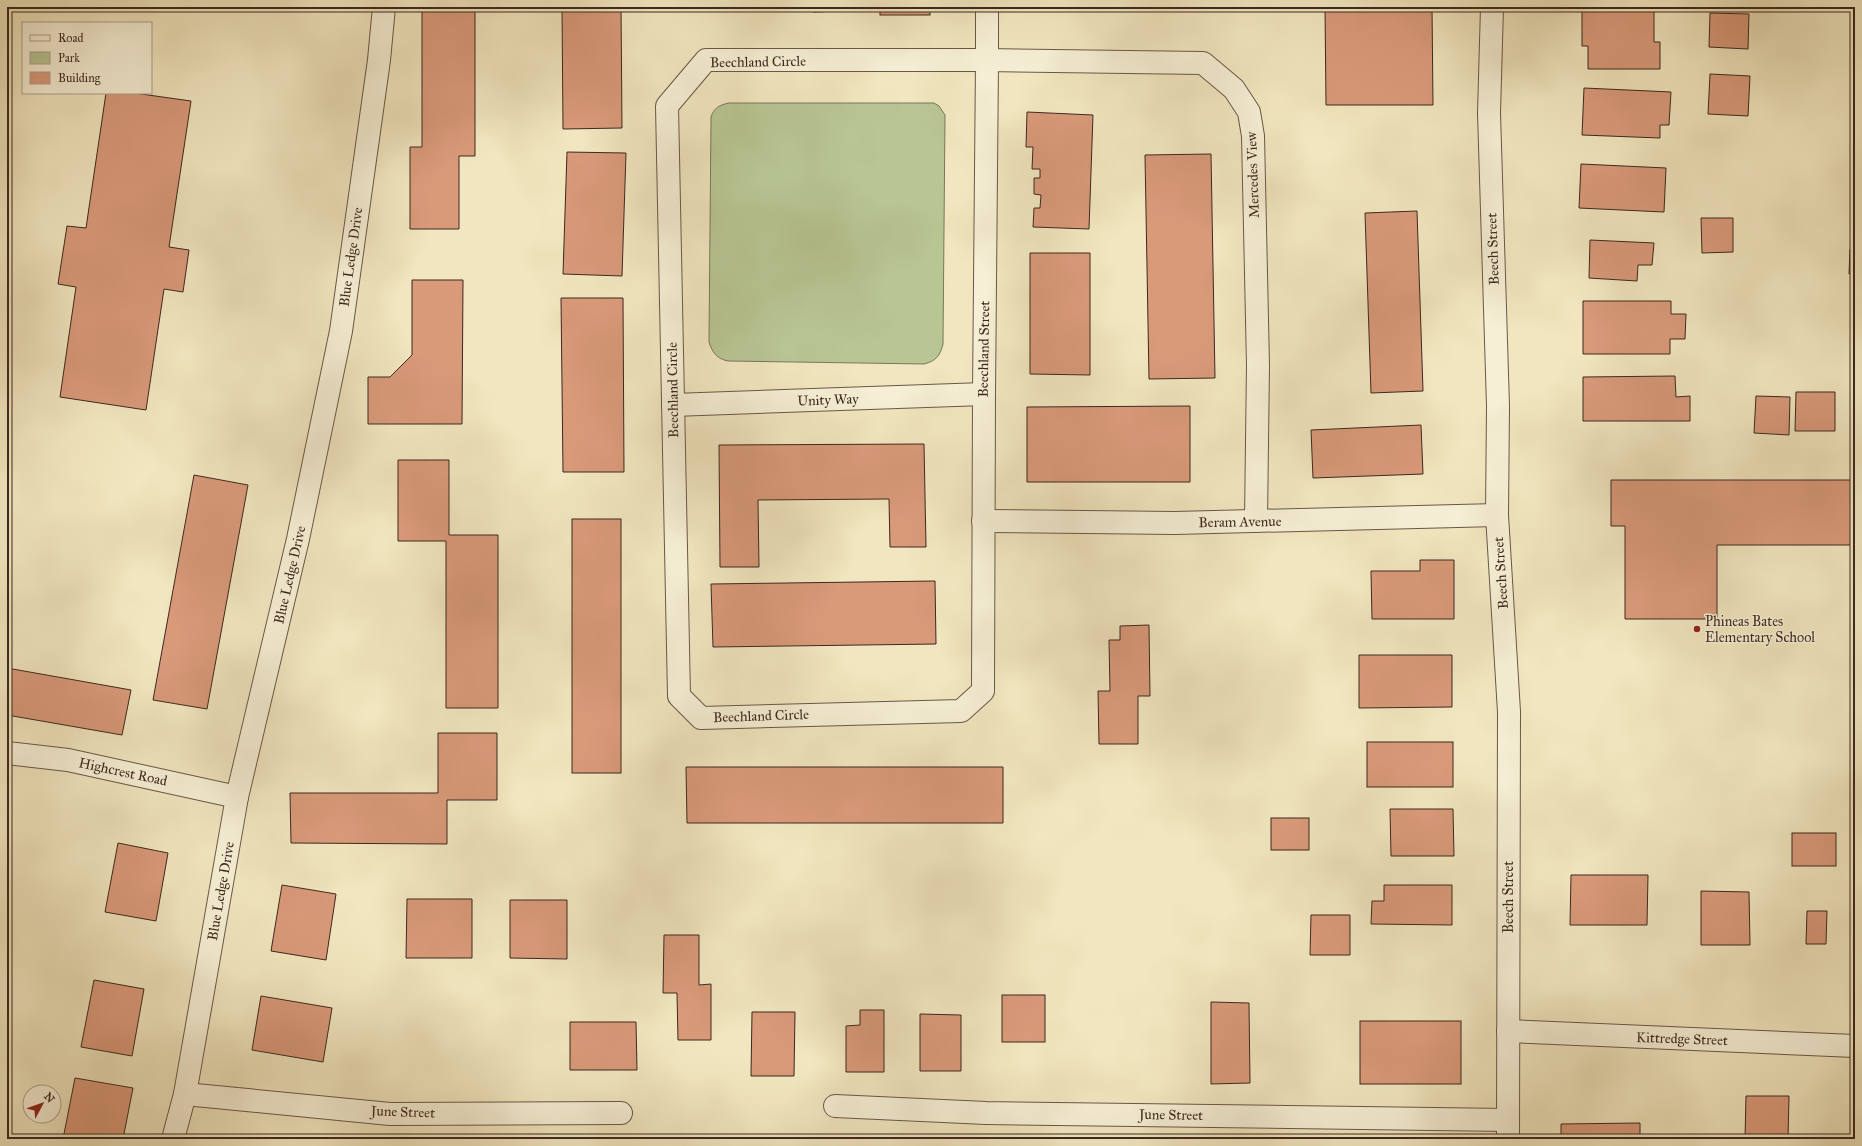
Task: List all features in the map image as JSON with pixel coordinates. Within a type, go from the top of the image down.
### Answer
[{"type":"street","name":"Blue Ledge Drive","points":[[173,1139],[185,1094],[237,797],[298,539],[341,331],[378,67],[384,7]]},
{"type":"street","name":"Beechland Street","points":[[983,691],[987,7]]},
{"type":"street","name":"Beech Street","points":[[1492,7],[1489,113],[1498,406],[1497,515],[1504,616],[1508,712],[1508,1129]]},
{"type":"street","name":"Beechland Circle","points":[[983,691],[961,711],[701,718],[679,696],[667,106],[706,60],[987,60]]},
{"type":"street","name":"Mercedes View","points":[[987,60],[1203,63],[1234,89],[1249,112],[1253,136],[1258,364],[1256,522]]},
{"type":"street","name":"Unity Way","points":[[673,405],[984,394]]},
{"type":"street","name":"Beram Avenue","points":[[983,521],[1175,523],[1497,515]]},
{"type":"street","name":"Highcrest Road","points":[[7,753],[68,760],[237,797]]},
{"type":"street","name":"Kittredge Street","points":[[1508,1032],[1855,1046]]},
{"type":"street","name":"June Street","points":[[185,1094],[390,1114],[621,1113]]},
{"type":"street","name":"June Street","points":[[835,1106],[986,1113],[1508,1129]]},
{"type":"green space","points":[[729,103],[934,103],[939,106],[945,115],[943,344],[939,355],[934,360],[924,364],[728,361],[721,359],[712,349],[709,342],[711,117],[717,107]]},
{"type":"building","points":[[422,7],[475,7],[475,156],[459,156],[459,229],[410,229],[410,147],[422,147]]},
{"type":"building","points":[[562,7],[621,7],[622,128],[563,129]]},
{"type":"building","points":[[678,7],[708,7],[708,8],[678,10]]},
{"type":"building","points":[[813,7],[841,7],[841,11],[813,12]]},
{"type":"building","points":[[880,7],[930,7],[930,15],[880,15]]},
{"type":"building","points":[[1025,7],[1103,7],[1103,11],[1025,11]]},
{"type":"building","points":[[1325,7],[1432,7],[1433,105],[1326,105]]},
{"type":"building","points":[[1582,7],[1654,7],[1654,42],[1660,42],[1660,69],[1588,69],[1588,46],[1582,46]]},
{"type":"building","points":[[1710,13],[1749,14],[1748,49],[1709,47]]},
{"type":"building","points":[[1710,74],[1750,76],[1748,116],[1708,114]]},
{"type":"building","points":[[1584,88],[1671,92],[1669,125],[1660,125],[1660,138],[1582,135]]},
{"type":"building","points":[[106,94],[141,94],[191,101],[169,247],[189,250],[183,292],[164,289],[146,410],[60,397],[76,287],[58,284],[67,226],[86,228]]},
{"type":"building","points":[[1027,112],[1093,115],[1089,229],[1033,227],[1034,208],[1040,208],[1041,195],[1034,194],[1034,178],[1040,178],[1040,169],[1032,169],[1033,147],[1026,147]]},
{"type":"building","points":[[567,152],[626,153],[622,276],[563,274]]},
{"type":"building","points":[[1211,154],[1215,378],[1149,379],[1145,155]]},
{"type":"building","points":[[1581,164],[1666,168],[1664,212],[1579,208]]},
{"type":"building","points":[[1417,211],[1423,391],[1371,393],[1365,213]]},
{"type":"building","points":[[1701,218],[1733,218],[1733,252],[1702,253]]},
{"type":"building","points":[[1590,240],[1654,243],[1652,265],[1638,265],[1637,281],[1589,278]]},
{"type":"building","points":[[1850,249],[1855,249],[1855,274],[1849,274]]},
{"type":"building","points":[[1030,253],[1090,253],[1090,375],[1030,374]]},
{"type":"building","points":[[412,280],[463,280],[462,424],[368,424],[368,377],[390,377],[412,355]]},
{"type":"building","points":[[561,298],[623,298],[624,472],[563,472]]},
{"type":"building","points":[[1583,301],[1671,301],[1671,314],[1686,314],[1685,339],[1670,339],[1670,354],[1583,354]]},
{"type":"building","points":[[1675,376],[1676,397],[1690,396],[1690,421],[1583,421],[1583,377]]},
{"type":"building","points":[[1796,392],[1835,392],[1835,431],[1795,431]]},
{"type":"building","points":[[1756,396],[1790,397],[1789,435],[1754,433]]},
{"type":"building","points":[[1190,406],[1190,482],[1027,482],[1027,407]]},
{"type":"building","points":[[1421,425],[1423,474],[1313,478],[1311,430]]},
{"type":"building","points":[[924,444],[926,547],[890,547],[889,499],[758,500],[759,567],[720,567],[719,445]]},
{"type":"building","points":[[398,460],[449,460],[449,535],[498,535],[498,708],[446,708],[446,541],[398,541]]},
{"type":"building","points":[[194,475],[248,485],[207,709],[153,700]]},
{"type":"building","points":[[1611,480],[1855,480],[1855,545],[1717,545],[1717,619],[1625,619],[1625,526],[1611,526]]},
{"type":"building","points":[[572,519],[621,519],[621,773],[572,773]]},
{"type":"building","points":[[1420,560],[1454,560],[1454,619],[1372,619],[1371,571],[1420,571]]},
{"type":"building","points":[[935,581],[936,644],[713,647],[711,584]]},
{"type":"building","points":[[1149,625],[1150,696],[1138,696],[1138,744],[1099,744],[1098,691],[1110,691],[1109,640],[1120,640],[1120,626]]},
{"type":"building","points":[[1359,655],[1452,655],[1452,707],[1359,708]]},
{"type":"building","points":[[7,668],[131,690],[122,735],[7,715]]},
{"type":"building","points":[[438,733],[497,733],[497,800],[447,800],[447,844],[291,843],[290,793],[438,793]]},
{"type":"building","points":[[1367,742],[1453,742],[1453,787],[1367,787]]},
{"type":"building","points":[[686,767],[1003,767],[1003,823],[687,823]]},
{"type":"building","points":[[1390,809],[1453,809],[1454,856],[1391,856]]},
{"type":"building","points":[[1271,818],[1309,818],[1309,850],[1271,850]]},
{"type":"building","points":[[1792,833],[1836,833],[1836,866],[1792,866]]},
{"type":"building","points":[[118,843],[168,853],[156,921],[105,912]]},
{"type":"building","points":[[1571,875],[1648,875],[1647,925],[1570,925]]},
{"type":"building","points":[[282,885],[336,894],[326,960],[271,951]]},
{"type":"building","points":[[1384,885],[1452,885],[1452,925],[1371,924],[1372,901],[1384,901]]},
{"type":"building","points":[[1701,891],[1749,892],[1750,945],[1701,945]]},
{"type":"building","points":[[407,899],[472,899],[472,958],[406,958]]},
{"type":"building","points":[[510,900],[567,900],[567,959],[510,958]]},
{"type":"building","points":[[1807,911],[1827,911],[1826,944],[1806,944]]},
{"type":"building","points":[[1311,915],[1350,915],[1350,955],[1310,955]]},
{"type":"building","points":[[664,935],[699,935],[699,985],[711,984],[711,1040],[678,1040],[677,993],[663,993]]},
{"type":"building","points":[[94,980],[144,989],[132,1056],[81,1047]]},
{"type":"building","points":[[1002,995],[1045,995],[1045,1042],[1002,1042]]},
{"type":"building","points":[[261,996],[332,1008],[323,1062],[252,1050]]},
{"type":"building","points":[[1211,1002],[1249,1003],[1250,1083],[1211,1084]]},
{"type":"building","points":[[860,1010],[884,1010],[884,1072],[846,1072],[846,1026],[860,1025]]},
{"type":"building","points":[[752,1012],[795,1012],[794,1076],[751,1076]]},
{"type":"building","points":[[920,1014],[961,1015],[961,1071],[920,1071]]},
{"type":"building","points":[[1360,1021],[1461,1021],[1461,1084],[1360,1084]]},
{"type":"building","points":[[570,1022],[636,1022],[637,1070],[570,1070]]},
{"type":"building","points":[[75,1078],[133,1088],[123,1139],[63,1139]]},
{"type":"building","points":[[1746,1096],[1789,1096],[1788,1139],[1745,1139]]},
{"type":"building","points":[[1640,1123],[1640,1139],[1561,1139],[1561,1124]]},
{"type":"place","name":"Phineas Bates Elementary School","points":[[1697,629]]}]
